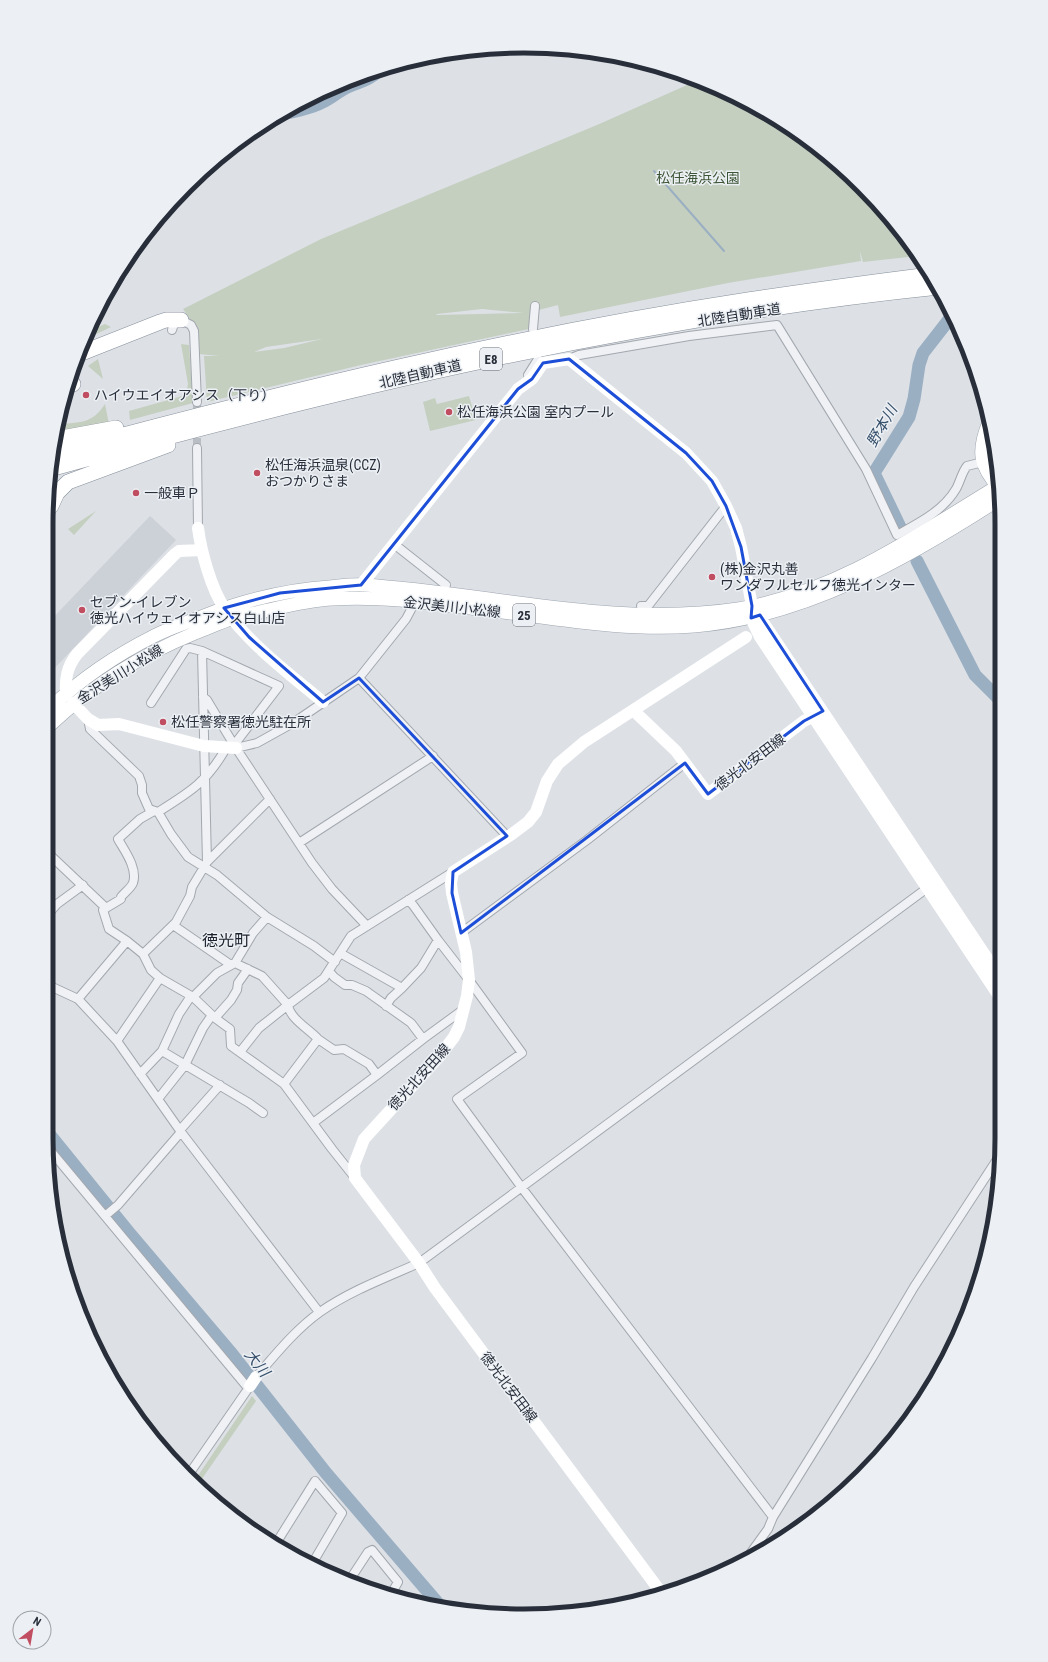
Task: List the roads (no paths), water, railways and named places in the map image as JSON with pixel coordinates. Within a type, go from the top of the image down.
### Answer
[{"type":"highway","name":"北陸自動車道","points":[[57,467],[162,438],[313,393],[486,347],[663,313],[805,291],[925,276]]},
{"type":"highway","name":"北陸自動車道","points":[[59,452],[158,425],[313,393],[434,371],[556,346],[681,324],[809,304],[932,288]]},
{"type":"highway","points":[[88,346],[159,319],[173,318],[177,325]]},
{"type":"highway","points":[[86,351],[166,320],[177,325]]},
{"type":"highway","points":[[61,437],[147,422],[290,389],[313,393]]},
{"type":"highway","points":[[54,500],[57,493],[68,482],[313,393]]},
{"type":"main road","name":"金沢美川小松線","points":[[986,432],[981,447],[981,456],[993,481]]},
{"type":"main road","name":"金沢美川小松線","points":[[228,613],[333,599],[415,602],[606,625],[660,627],[693,626],[754,613],[777,600],[818,587],[847,575],[994,493]]},
{"type":"main road","name":"金沢美川小松線","points":[[53,721],[69,699],[98,668],[156,634],[228,613],[280,593],[361,585],[564,609],[625,614],[682,614],[737,609],[754,613]]},
{"type":"main road","name":"金沢美川小松線","points":[[53,707],[69,699]]},
{"type":"street","points":[[533,328],[536,306]]},
{"type":"street","points":[[177,325],[191,325],[194,331],[197,402]]},
{"type":"street","points":[[361,585],[518,389],[532,379],[543,363],[569,359],[579,355],[690,336],[777,325],[866,469],[897,535],[924,520],[949,499],[956,489],[967,466],[983,462]]},
{"type":"street","points":[[527,384],[524,381],[538,359]]},
{"type":"street","points":[[569,359],[695,461],[712,481],[736,528],[754,613],[764,623],[926,888],[995,990]]},
{"type":"street","points":[[197,448],[198,528],[201,550],[228,613],[249,637],[288,673],[323,702]]},
{"type":"street","points":[[641,606],[648,606],[726,506]]},
{"type":"street","points":[[394,544],[446,585]]},
{"type":"street","points":[[201,550],[179,551],[175,554],[69,663],[65,681],[69,699],[88,719],[98,725],[119,724],[204,746],[232,747],[257,743],[293,723],[359,678],[406,619],[415,602]]},
{"type":"street","points":[[240,1052],[259,1028],[316,984],[335,962],[351,936],[453,872],[528,822],[536,812],[547,781],[558,764],[584,742],[634,711],[746,636]]},
{"type":"street","points":[[151,703],[186,649],[190,648],[202,651],[279,686]]},
{"type":"street","points":[[202,651],[206,865]]},
{"type":"street","points":[[288,673],[232,747],[199,785],[140,819],[118,839],[134,872],[133,883],[121,899],[103,910],[109,929],[127,941],[142,954],[151,970],[160,978],[192,997],[230,1029],[231,1046],[284,1084],[355,1178]]},
{"type":"street","points":[[359,678],[507,836]]},
{"type":"street","points":[[203,697],[207,700],[232,747],[270,799],[299,843],[332,889],[367,926]]},
{"type":"street","name":"徳光北安田線","points":[[634,711],[676,751],[708,794],[818,713]]},
{"type":"street","points":[[818,713],[937,882],[995,970]]},
{"type":"street","points":[[88,719],[90,729],[139,776],[142,785],[142,793],[149,809],[156,811],[188,857],[206,865],[217,876],[267,917],[314,946],[335,962]]},
{"type":"street","points":[[299,843],[433,756]]},
{"type":"street","points":[[461,933],[587,840],[686,763]]},
{"type":"street","points":[[142,954],[176,922],[190,896],[192,887],[206,865],[270,799]]},
{"type":"street","points":[[53,858],[106,908]]},
{"type":"street","name":"徳光北安田線","points":[[453,872],[451,883],[452,893],[466,952],[469,980],[464,1008],[458,1027],[448,1045],[364,1139],[354,1165],[355,1178],[418,1263],[444,1301],[659,1589]]},
{"type":"street","points":[[191,1471],[252,1384],[277,1352],[319,1312],[350,1294],[418,1263],[522,1188],[926,888],[937,882]]},
{"type":"street","points":[[53,908],[56,904],[83,885]]},
{"type":"street","points":[[408,900],[414,905],[438,940],[522,1053],[457,1099],[522,1188],[773,1517]]},
{"type":"street","points":[[140,1074],[162,1051],[179,1014],[192,997],[217,973],[233,964],[253,933],[267,917]]},
{"type":"street","points":[[173,925],[233,964],[262,976],[288,1005],[289,1009],[300,1024],[334,1050],[344,1049],[369,1064],[377,1075]]},
{"type":"street","points":[[386,1006],[391,998],[421,968],[438,940]]},
{"type":"street","points":[[78,999],[127,941]]},
{"type":"street","points":[[340,953],[402,988]]},
{"type":"street","points":[[158,1099],[186,1065],[203,1028],[213,1016],[231,1000],[237,990],[238,983],[248,970]]},
{"type":"street","points":[[328,971],[346,985],[352,985],[366,992],[411,1023],[423,1039]]},
{"type":"street","points":[[117,1041],[160,978]]},
{"type":"street","points":[[53,987],[78,999],[117,1041],[180,1131],[319,1312]]},
{"type":"street","points":[[313,1123],[464,1008]]},
{"type":"street","points":[[284,1084],[318,1039]]},
{"type":"street","points":[[162,1051],[220,1085],[263,1113]]},
{"type":"street","points":[[110,1212],[220,1085]]},
{"type":"street","points":[[54,1154],[110,1212],[252,1384]]},
{"type":"street","points":[[753,1549],[768,1529],[773,1517],[872,1358],[914,1287],[994,1164]]},
{"type":"street","points":[[279,1540],[316,1481],[342,1514],[315,1559]]},
{"type":"street","points":[[353,1576],[368,1552],[372,1550],[398,1582],[393,1590]]},
{"type":"water","points":[[382,75],[366,87],[348,94],[325,108],[282,120],[344,89]]},
{"type":"waterway","points":[[654,171],[724,251]]},
{"type":"waterway","name":"野本川","points":[[901,529],[874,473],[909,417],[914,399],[919,365],[923,353],[948,321]]},
{"type":"waterway","name":"野本川","points":[[917,561],[975,675],[995,695]]},
{"type":"waterway","name":"大川","points":[[53,1139],[131,1235],[232,1354],[326,1473],[436,1601]]},
{"type":"tunnel","points":[[197,402],[197,448]]},
{"type":"place","name":"ハイウエイオアシス（下り）","points":[[86,395]]},
{"type":"place","name":"松任海浜公園 室内プール","points":[[449,412]]},
{"type":"place","name":"松任海浜温泉(CCZ) おつかりさま","points":[[257,473]]},
{"type":"place","name":"一般車Ｐ","points":[[136,493]]},
{"type":"place","name":"(株)金沢丸善 ワンダフルセルフ徳光インター","points":[[712,577]]},
{"type":"place","name":"セブン-イレブン 徳光ハイウェイオアシス白山店","points":[[82,610]]},
{"type":"place","name":"松任警察署徳光駐在所","points":[[163,722]]},
{"type":"district","name":"徳光町","points":[[226,940]]},
{"type":"park label","name":"松任海浜公園","points":[[698,178]]}]
